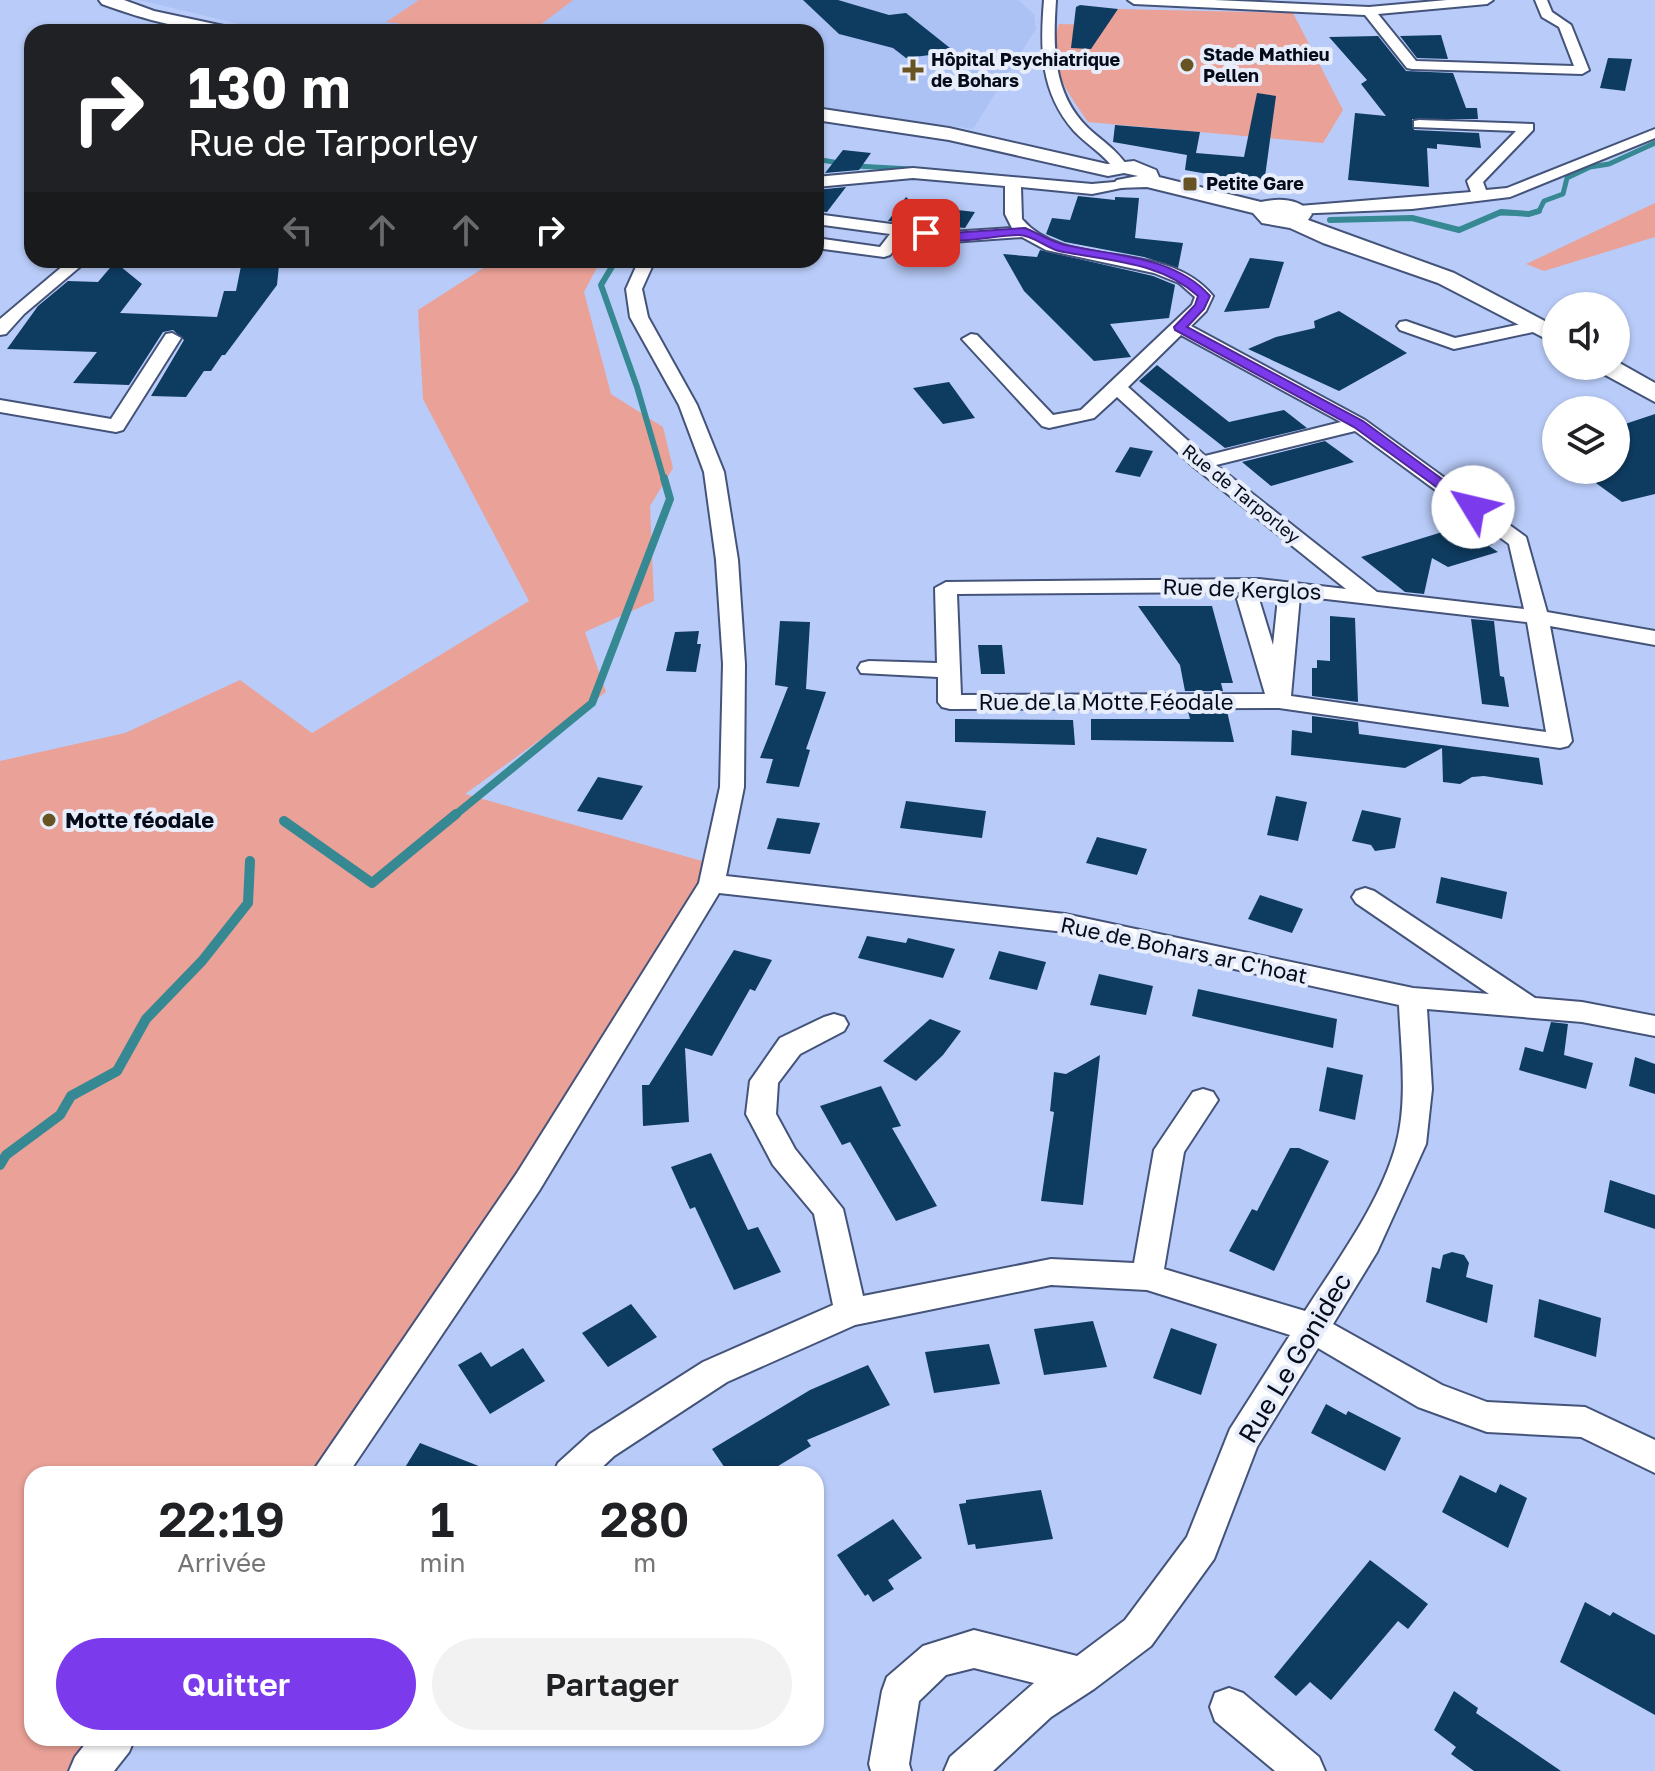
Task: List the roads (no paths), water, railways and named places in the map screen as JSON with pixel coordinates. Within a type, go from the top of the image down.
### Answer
[{"type":"street","points":[[108,0],[149,15],[190,24]]},
{"type":"street","points":[[1050,0],[1046,58],[1055,88],[1080,128],[1114,155],[1116,174]]},
{"type":"street","points":[[1134,0],[1369,11],[1487,0]]},
{"type":"street","points":[[1369,11],[1412,65],[1582,70],[1565,25],[1546,14],[1541,0]]},
{"type":"street","points":[[824,115],[949,134],[1066,159],[1262,209],[1265,217],[1483,197],[1541,181],[1655,133]]},
{"type":"street","points":[[1419,124],[1528,127],[1475,181],[1476,189],[1483,197]]},
{"type":"street","points":[[1066,159],[1094,154],[1098,143]]},
{"type":"street","points":[[824,181],[913,173],[1092,189],[1116,174]]},
{"type":"street","points":[[1013,180],[1013,216],[1025,232]]},
{"type":"street","points":[[1296,216],[1331,238],[1446,278],[1542,329]]},
{"type":"street","points":[[824,220],[951,237],[1025,232],[1058,247],[1139,261],[1186,279],[1204,296],[1200,307],[1087,414],[1049,422],[971,339]]},
{"type":"street","points":[[824,244],[884,252],[902,230]]},
{"type":"street","points":[[0,330],[18,310],[70,268]]},
{"type":"street","points":[[333,1466],[528,1182],[712,883],[732,787],[734,664],[727,560],[714,472],[688,405],[639,317],[634,289],[643,268]]},
{"type":"street","points":[[1406,326],[1454,344],[1542,332]]},
{"type":"street","points":[[1180,327],[1358,424],[1519,541],[1537,617]]},
{"type":"street","points":[[0,406],[116,426],[172,338]]},
{"type":"street","points":[[1630,379],[1655,394]]},
{"type":"street","name":"Rue de Tarporley","points":[[1117,387],[1201,463],[1369,596]]},
{"type":"street","points":[[1201,463],[1358,424]]},
{"type":"street","points":[[1259,585],[1289,594],[1279,701],[1248,599],[1259,585]]},
{"type":"street","name":"Rue de Kerglos","points":[[946,588],[1259,585],[1537,617],[1655,638]]},
{"type":"street","name":"Rue de la Motte Féodale","points":[[946,588],[950,702],[1279,701],[1560,741],[1537,617]]},
{"type":"street","points":[[869,668],[949,670]]},
{"type":"street","name":"Rue de Bohars ar C'hoat","points":[[712,883],[1065,923],[1413,998],[1525,1005],[1655,1026]]},
{"type":"street","points":[[1365,897],[1525,1005]]},
{"type":"street","name":"Rue Le Gonidec","points":[[964,1771],[1037,1703],[1081,1676],[1138,1633],[1201,1547],[1242,1440],[1310,1327],[1366,1243],[1402,1169],[1411,1144],[1417,1089],[1413,998]]},
{"type":"street","points":[[834,1024],[790,1046],[764,1081],[761,1114],[784,1157],[828,1209],[851,1312]]},
{"type":"street","points":[[1147,1277],[1169,1150],[1203,1100]]},
{"type":"street","points":[[579,1466],[602,1445],[715,1372],[851,1312],[1051,1272],[1147,1277],[1310,1327],[1430,1396],[1487,1417],[1585,1422],[1655,1457]]},
{"type":"street","points":[[891,1771],[889,1764],[901,1691],[936,1659],[974,1649],[1081,1676]]},
{"type":"street","points":[[1229,1707],[1305,1771]]},
{"type":"street","points":[[89,1771],[109,1746]]},
{"type":"waterway","points":[[1539,211],[1544,201],[1563,194],[1567,178],[1590,167],[1609,164],[1655,143]]},
{"type":"waterway","points":[[824,160],[856,166],[911,169]]},
{"type":"waterway","points":[[1515,213],[1539,211]]},
{"type":"waterway","points":[[1532,213],[1539,211]]},
{"type":"waterway","points":[[1330,220],[1412,218],[1459,230],[1501,212],[1515,213]]},
{"type":"waterway","points":[[1499,213],[1515,213]]},
{"type":"waterway","points":[[611,268],[601,285],[637,387],[664,480]]},
{"type":"waterway","points":[[454,816],[592,703],[670,499],[664,478]]},
{"type":"waterway","points":[[284,821],[372,883],[456,814]]},
{"type":"waterway","points":[[0,1165],[6,1155],[60,1115],[71,1096],[117,1071],[146,1019],[202,961],[248,903],[250,861]]},
{"type":"place","name":"Stade Mathieu Pellen","points":[[1187,65]]},
{"type":"place","name":"Hôpital Psychiatrique de Bohars","points":[[913,70]]},
{"type":"place","name":"Petite Gare","points":[[1190,184]]},
{"type":"place","name":"Motte féodale","points":[[49,820]]}]
